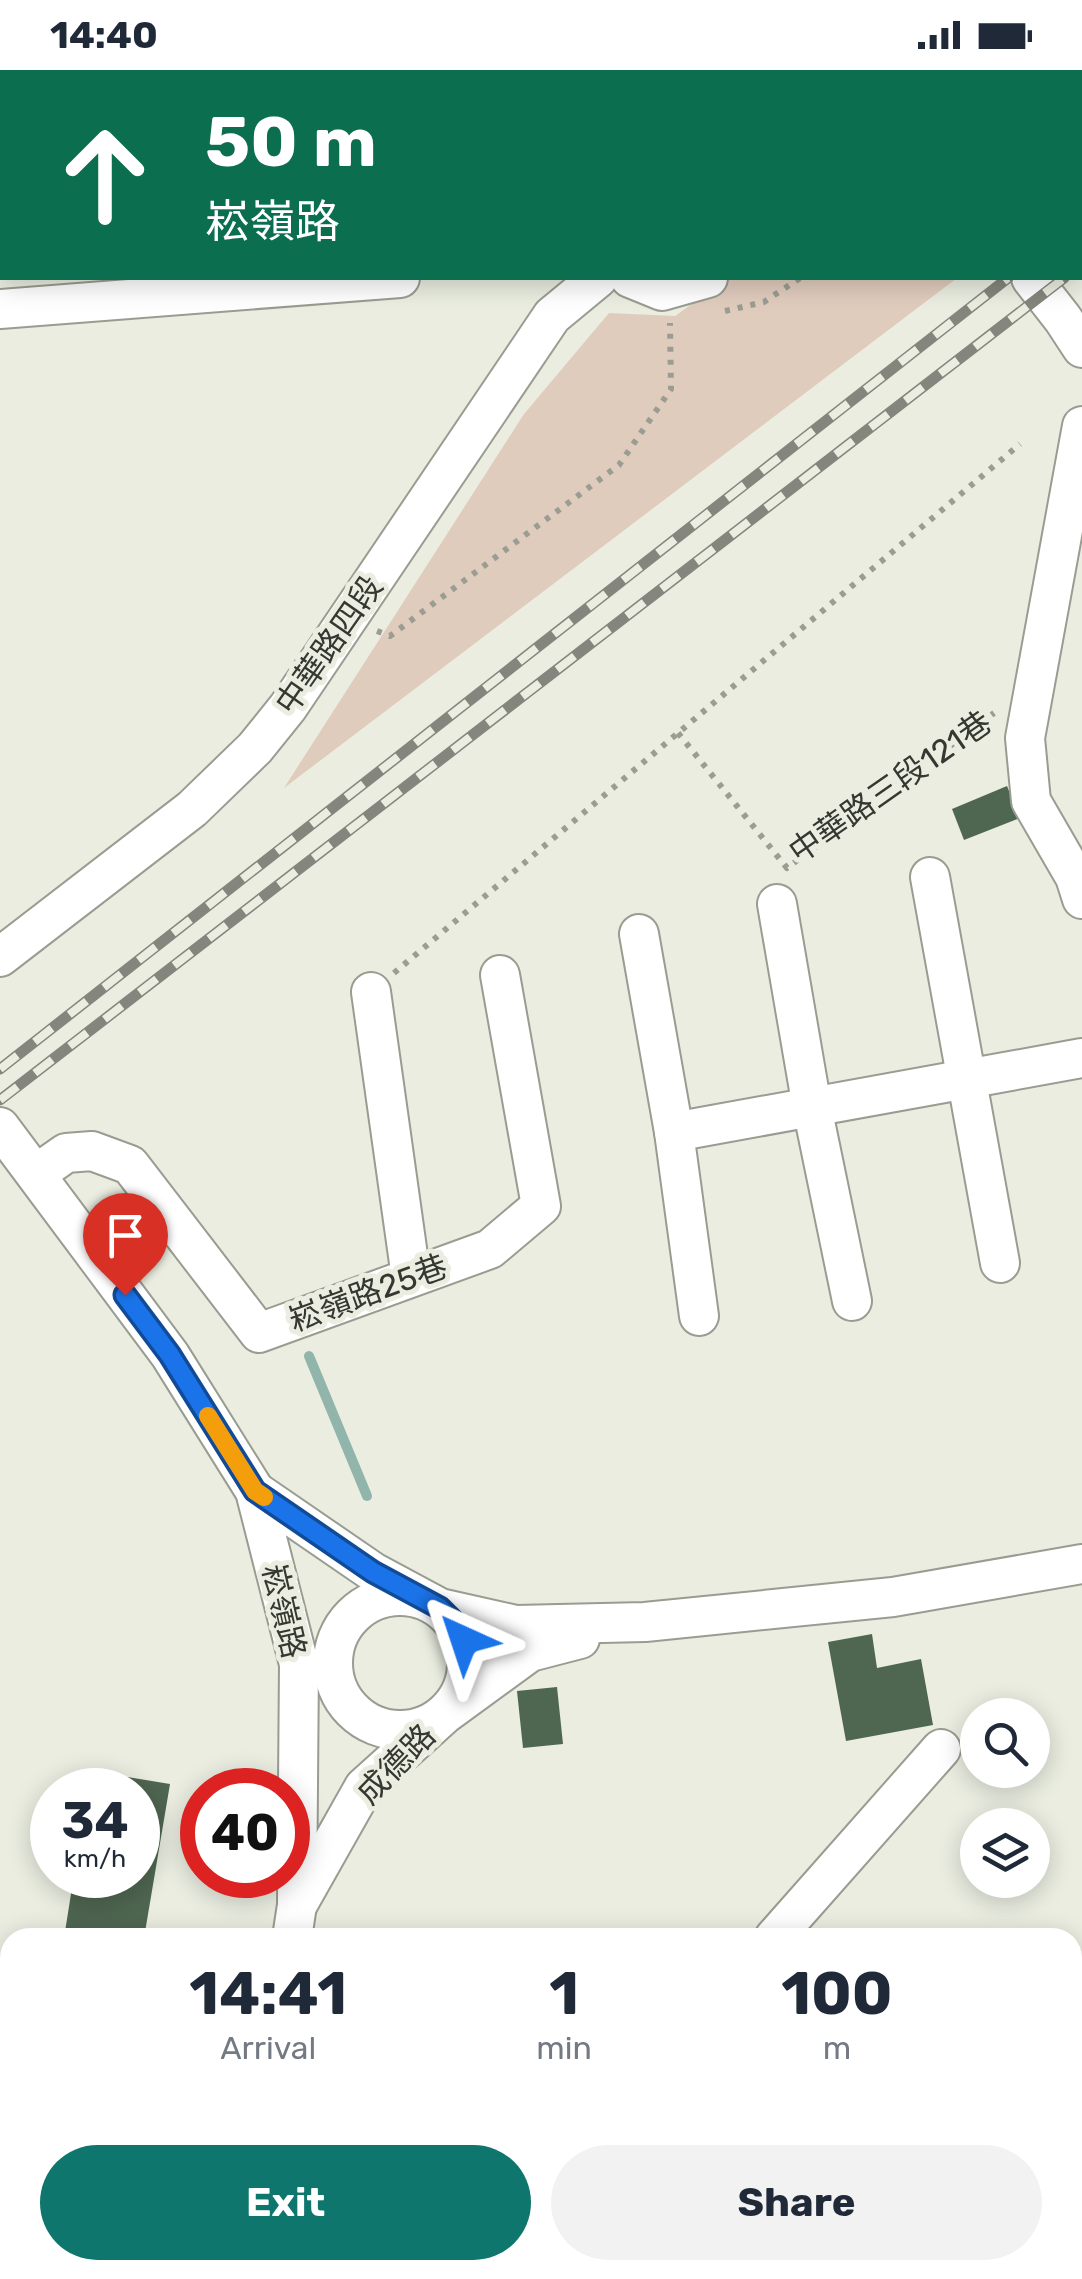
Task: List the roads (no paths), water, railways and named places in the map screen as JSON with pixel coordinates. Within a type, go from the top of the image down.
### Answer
[{"type":"street","points":[[0,309],[132,288],[347,280]]},
{"type":"street","name":"中華路四段","points":[[1,956],[192,810],[256,748],[552,316],[596,280]]},
{"type":"street","points":[[635,280],[662,291],[708,296]]},
{"type":"street","points":[[1033,280],[1082,348]]},
{"type":"street","name":"中華路三段121巷","points":[[1082,426],[1026,738],[1031,800],[1075,878],[1082,899]]},
{"type":"street","points":[[930,877],[1000,1262]]},
{"type":"street","points":[[777,904],[812,1107],[852,1300]]},
{"type":"street","points":[[639,934],[674,1132],[698,1316]]},
{"type":"street","name":"崧嶺路25巷","points":[[36,1174],[66,1154],[79,1152],[92,1151],[130,1164],[259,1334],[490,1249],[541,1206],[500,975]]},
{"type":"street","points":[[371,992],[410,1278]]},
{"type":"street","points":[[674,1132],[1082,1058]]},
{"type":"street","name":"崧嶺路","points":[[0,1127],[170,1355],[255,1491],[299,1664],[295,1921]]},
{"type":"street","name":"成德路","points":[[255,1491],[373,1572],[440,1608],[516,1625],[646,1622],[893,1597],[1082,1564]]},
{"type":"street","points":[[399,1595],[420,1598],[440,1608],[464,1640],[466,1680],[458,1699],[426,1725],[384,1729],[364,1720],[299,1664],[359,1609],[378,1599],[399,1595]]},
{"type":"street","name":"成德路","points":[[295,1921],[364,1787],[444,1714],[530,1652],[646,1622]]},
{"type":"street","points":[[344,1625],[335,1645],[333,1666],[337,1687],[348,1706]]},
{"type":"street","points":[[783,1928],[940,1749]]},
{"type":"waterway","points":[[309,1356],[367,1496]]},
{"type":"railway","points":[[0,1069],[1005,280]]},
{"type":"railway","points":[[0,1100],[1061,280]]}]
